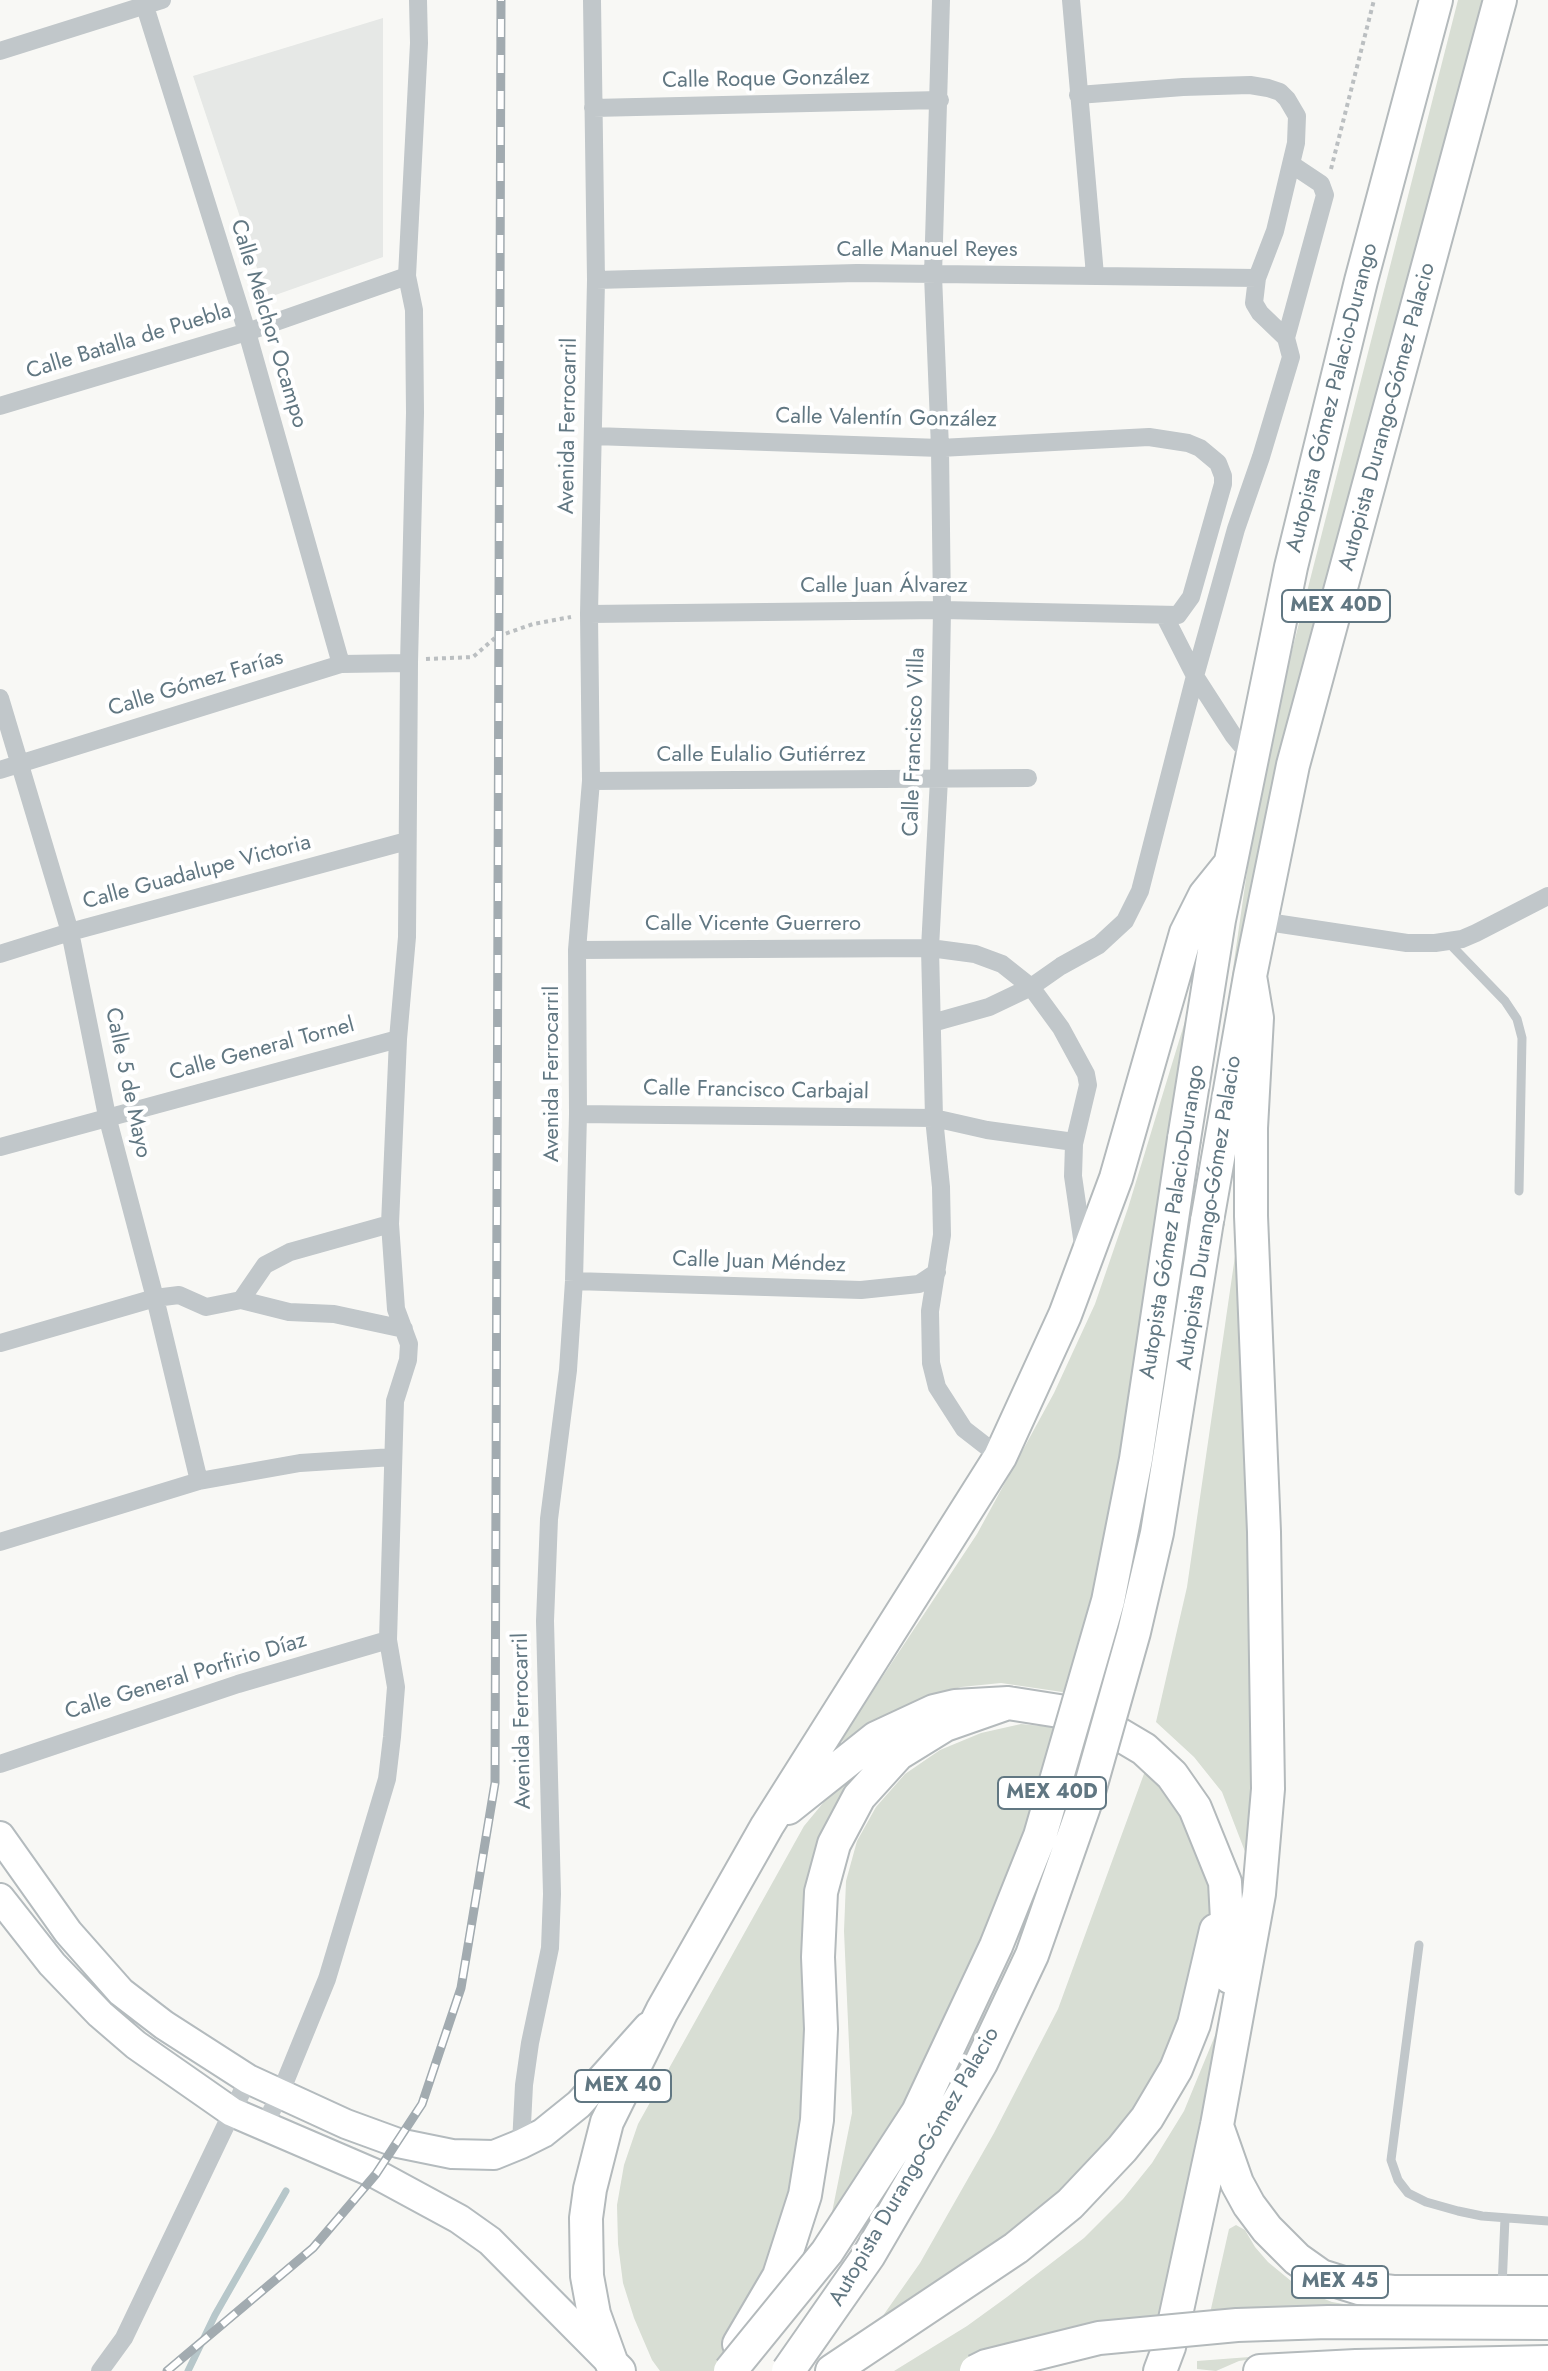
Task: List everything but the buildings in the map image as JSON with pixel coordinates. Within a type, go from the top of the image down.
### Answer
[{"type":"highway","name":"Autopista Gómez Palacio-Durango","points":[[727,2371],[827,2252],[918,2112],[996,1946],[1040,1836],[1108,1601],[1136,1459],[1184,1139],[1230,864],[1291,567],[1361,281],[1436,0]]},
{"type":"highway","name":"Autopista Durango-Gómez Palacio","points":[[788,2371],[869,2255],[973,2077],[1032,1955],[1088,1795],[1137,1618],[1160,1518],[1250,976],[1293,765],[1500,0]]},
{"type":"highway","points":[[767,1826],[1000,1457],[1065,1315],[1085,1263],[1120,1164],[1186,933],[1205,895],[1230,864]]},
{"type":"highway","points":[[1225,2081],[1259,1894],[1268,1789],[1264,1532],[1251,1216],[1251,1128],[1257,1018],[1250,976]]},
{"type":"highway","name":"MEX 40","points":[[727,2371],[779,2276],[805,2195],[817,2120],[821,2029],[818,1957],[821,1892],[834,1844],[859,1797],[898,1754],[945,1725],[1008,1703]]},
{"type":"highway","name":"MEX 40","points":[[615,2368],[594,2314],[587,2276],[586,2218],[607,2122],[662,2011],[767,1826],[876,1738],[915,1718],[955,1706],[1008,1703],[1059,1711],[1112,1730],[1144,1749],[1172,1775],[1195,1808],[1225,1882],[1230,1957],[1225,2081],[1169,2347],[1160,2371]]},
{"type":"highway","points":[[832,2371],[1016,2248],[1070,2204],[1147,2118],[1176,2069],[1194,2024],[1225,1882]]},
{"type":"highway","name":"MEX 45","points":[[1217,2125],[1237,2183],[1249,2205],[1267,2229],[1297,2259],[1321,2276],[1359,2288],[1393,2292],[1548,2292]]},
{"type":"highway","points":[[976,2371],[1099,2338],[1237,2325],[1328,2322],[1548,2323]]},
{"type":"highway","points":[[1260,2371],[1539,2365]]},
{"type":"main road","name":"MEX 40","points":[[0,1836],[68,1932],[121,1992],[164,2025],[248,2079],[346,2124],[398,2143],[452,2154],[494,2155],[543,2133],[579,2104],[662,2011]]},
{"type":"main road","name":"MEX 40","points":[[0,1898],[52,1964],[100,2014],[136,2045],[232,2112],[425,2198],[490,2241],[615,2368]]},
{"type":"street","points":[[271,2128],[286,2097],[327,1979],[387,1779],[396,1687],[388,1640],[395,1401],[408,1360],[409,1344],[396,1309],[390,1224],[398,1039],[407,937],[407,841],[415,661],[414,310],[407,276],[419,43],[418,0]]},
{"type":"street","name":"Avenida Ferrocarril","points":[[521,2144],[528,2057],[550,1948],[552,1894],[545,1621],[549,1519],[568,1370],[574,1281],[578,1114],[577,950],[591,781],[589,614],[596,280],[592,0]]},
{"type":"street","name":"Calle Francisco Villa","points":[[941,0],[933,275],[942,610],[939,779],[930,948],[934,1118],[942,1219],[930,1311],[931,1363],[937,1387],[964,1429],[1000,1457]]},
{"type":"street","points":[[1071,0],[1095,275]]},
{"type":"street","points":[[0,51],[150,2]]},
{"type":"street","name":"Calle Melchor Ocampo","points":[[150,2],[341,664]]},
{"type":"street","points":[[932,1023],[989,1007],[1031,987],[1099,945],[1125,921],[1140,891],[1236,529],[1289,365],[1290,351],[1286,338],[1254,303],[1257,278],[1275,231],[1291,164],[1298,125],[1292,106],[1280,92],[1250,85],[1078,95]]},
{"type":"street","name":"Calle Roque González","points":[[593,108],[940,100]]},
{"type":"street","points":[[1286,338],[1325,195],[1321,184],[1291,164]]},
{"type":"street","name":"Calle Manuel Reyes","points":[[596,280],[933,275],[1257,278]]},
{"type":"street","name":"Calle Batalla de Puebla","points":[[0,406],[247,332],[407,276]]},
{"type":"street","name":"Calle Valentín González","points":[[594,436],[940,448],[1149,437],[1200,448],[1221,470],[1249,491]]},
{"type":"street","points":[[1221,470],[1223,484],[1191,597],[1171,615],[1195,676],[1251,757]]},
{"type":"street","name":"Calle Juan Álvarez","points":[[589,614],[942,610],[1171,615]]},
{"type":"street","name":"Calle Gómez Farías","points":[[0,770],[341,664],[415,661]]},
{"type":"street","name":"Calle 5 de Mayo","points":[[0,698],[70,932],[107,1116],[199,1481]]},
{"type":"street","name":"Calle Eulalio Gutiérrez","points":[[591,781],[1028,778]]},
{"type":"street","name":"Calle Guadalupe Victoria","points":[[0,954],[70,932],[407,841]]},
{"type":"street","points":[[1261,921],[1407,943],[1447,941],[1462,939],[1496,925],[1548,896]]},
{"type":"street","name":"Calle Vicente Guerrero","points":[[577,950],[930,948],[975,954],[1015,973],[1031,987],[1061,1028],[1086,1074],[1088,1085],[1074,1142],[1073,1176],[1085,1263]]},
{"type":"street","name":"Calle General Tornel","points":[[0,1147],[398,1039]]},
{"type":"street","name":"Calle Francisco Carbajal","points":[[578,1114],[934,1118],[987,1130],[1074,1142]]},
{"type":"street","points":[[241,1300],[265,1265],[290,1252],[390,1224]]},
{"type":"street","name":"Calle Juan Méndez","points":[[574,1281],[861,1290],[919,1284],[937,1272]]},
{"type":"street","points":[[0,1343],[155,1298],[179,1295],[206,1307],[241,1300],[289,1312],[334,1314],[404,1329]]},
{"type":"street","points":[[0,1542],[199,1481],[300,1463],[393,1457]]},
{"type":"street","name":"Calle General Porfirio Díaz","points":[[0,1764],[238,1684],[388,1640]]},
{"type":"street","points":[[100,2371],[124,2338],[248,2079]]},
{"type":"lane","points":[[1447,941],[1505,1001],[1517,1019],[1522,1038],[1519,1191]]},
{"type":"lane","points":[[1419,1945],[1391,2160],[1398,2180],[1408,2193],[1426,2202],[1482,2216],[1548,2221]]},
{"type":"lane","points":[[1502,2293],[1505,2218]]},
{"type":"path","points":[[1325,195],[1374,0]]},
{"type":"path","points":[[415,661],[473,657],[496,637],[533,624],[589,614]]},
{"type":"shaded area","points":[[1458,0],[1482,0],[1277,769],[1226,1017],[1262,768]]},
{"type":"shaded area","points":[[383,18],[383,257],[267,298],[193,76]]},
{"type":"shaded area","points":[[1204,959],[1144,1342],[1098,1582],[1069,1693],[1001,1683],[961,1687],[884,1716],[838,1744],[977,1534],[1054,1393],[1095,1304],[1128,1208]]},
{"type":"shaded area","points":[[1244,1194],[1256,1880],[1222,1792],[1194,1757],[1156,1722],[1187,1587]]},
{"type":"shaded area","points":[[1021,1724],[1061,1728],[1010,1882],[950,2031],[821,2267],[852,2113],[844,1931],[846,1881],[857,1841],[876,1807],[905,1774],[940,1750],[981,1733]]},
{"type":"shaded area","points":[[889,1746],[840,1807],[800,2197],[721,2371],[660,2371],[634,2318],[623,2283],[618,2244],[617,2205],[624,2165],[638,2124],[804,1826],[833,1791]]},
{"type":"shaded area","points":[[1145,1771],[1178,1805],[1206,1866],[1211,1906],[1209,1947],[1175,2052],[1092,2181],[854,2357],[920,2263],[994,2133],[1058,2009]]},
{"type":"shaded area","points":[[1221,2021],[1157,2339],[1009,2371],[894,2371],[1007,2297],[1084,2238],[1123,2199],[1152,2163],[1184,2111]]},
{"type":"shaded area","points":[[1236,2225],[1245,2230],[1268,2262],[1302,2290],[1332,2302],[1367,2308],[1208,2322],[1229,2229]]},
{"type":"shaded area","points":[[1289,2354],[1239,2361],[1216,2371],[1197,2369],[1197,2361]]},
{"type":"waterway","points":[[188,2371],[215,2315],[286,2191]]},
{"type":"railway","points":[[167,2371],[313,2248],[376,2174],[422,2104],[461,1988],[495,1783],[501,0]]}]
